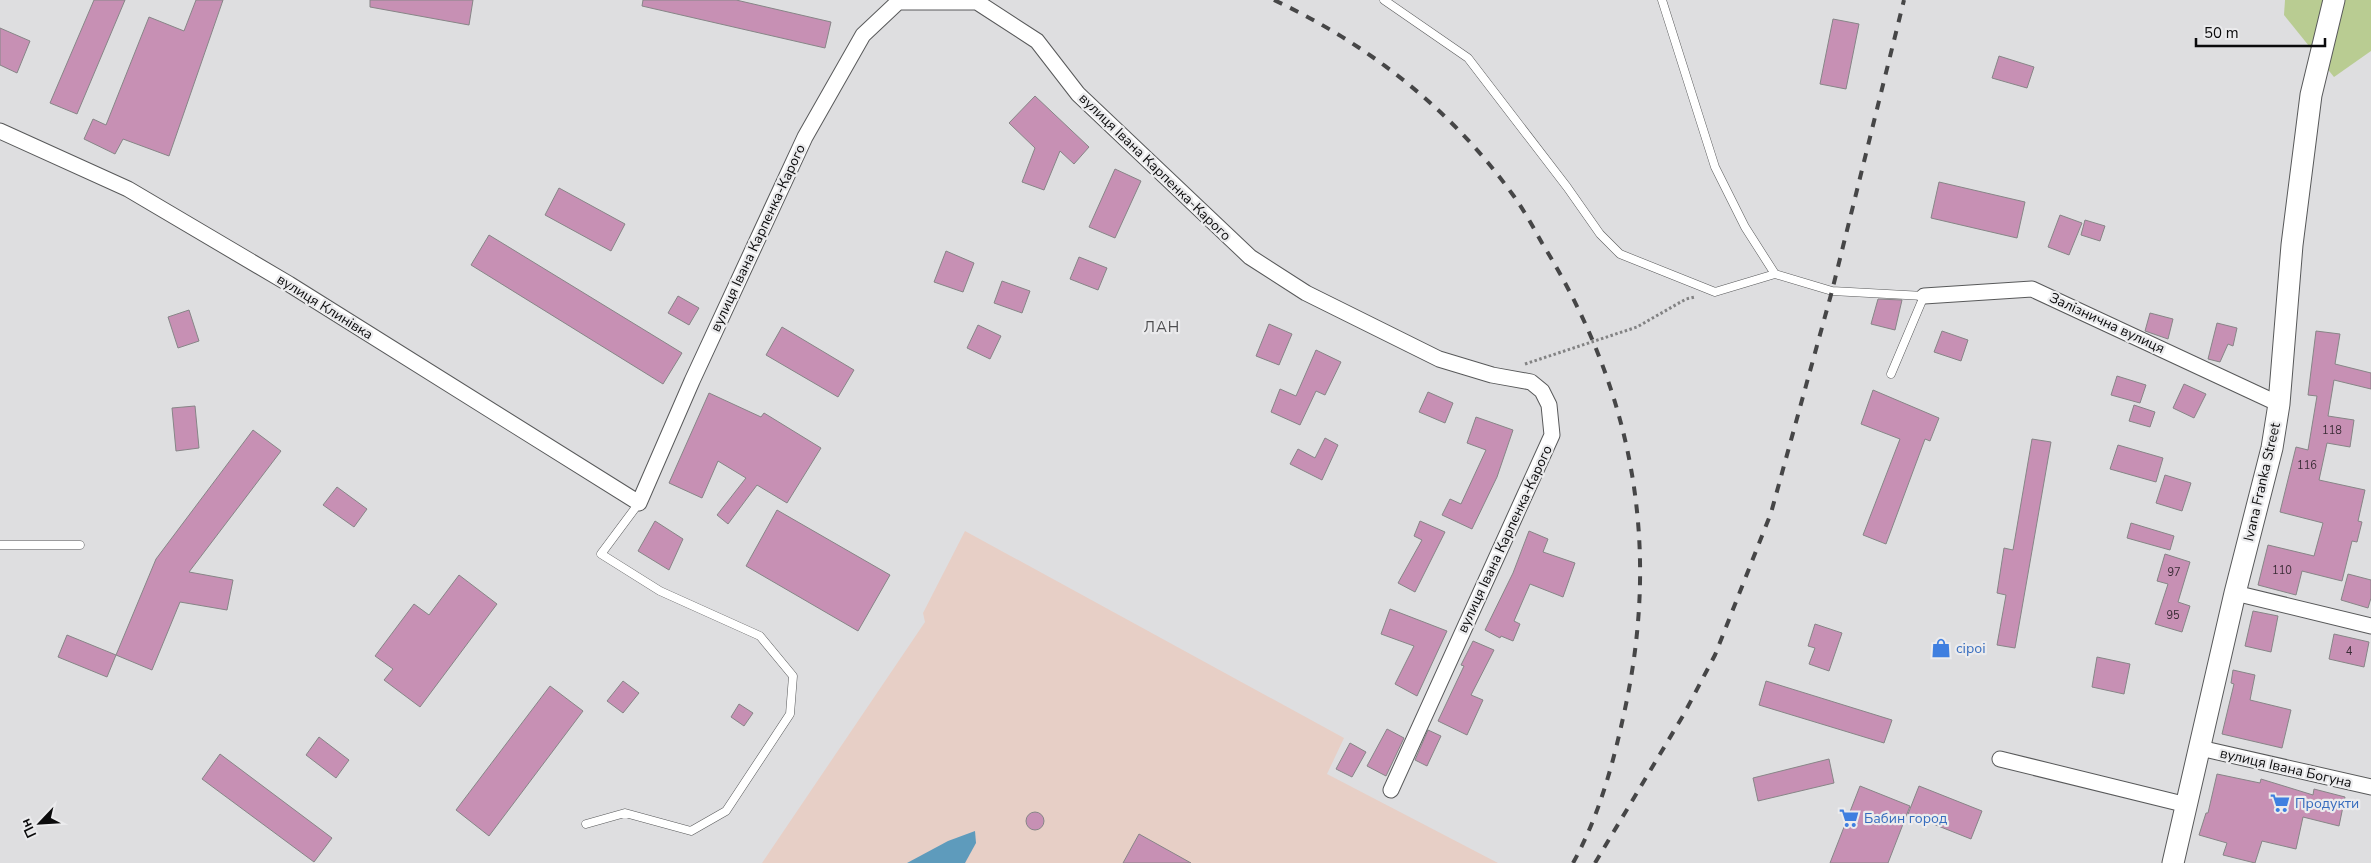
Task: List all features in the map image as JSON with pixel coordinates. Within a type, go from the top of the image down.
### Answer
[{"type":"main road","name":"Ivana Franka Street","points":[[2173,863],[2188,805],[2235,593],[2272,448],[2280,404],[2292,245],[2311,95],[2334,0]]},
{"type":"street","name":"вулиця Івана Карпенка-Карого","points":[[638,503],[805,136],[863,36],[898,2],[977,2],[1037,41],[1078,94],[1250,257],[1306,293],[1439,359],[1492,375],[1531,382],[1542,391],[1549,405],[1552,435],[1391,790]]},
{"type":"street","name":"вулиця Клинівка","points":[[0,131],[128,189],[288,284],[638,503]]},
{"type":"street","name":"Залізнична вулиця","points":[[1924,296],[2032,289],[2280,404]]},
{"type":"street","points":[[2235,593],[2371,626]]},
{"type":"street","name":"вулиця Івана Богуна","points":[[2200,748],[2371,787]]},
{"type":"street","points":[[2000,759],[2188,805]]},
{"type":"lane","points":[[1384,0],[1468,58],[1567,187],[1600,234],[1620,254],[1715,292],[1775,274],[1832,291],[1924,296],[1891,374]]},
{"type":"lane","points":[[1662,0],[1714,166],[1745,228],[1775,274]]},
{"type":"lane","points":[[586,824],[625,813],[692,831],[726,811],[790,714],[793,676],[760,636],[660,591],[601,554],[638,503]]},
{"type":"lane","points":[[0,545],[80,546]]},
{"type":"path","points":[[1520,366],[1637,327],[1686,299],[1715,292]]},
{"type":"shaded area","points":[[965,531],[1344,738],[1327,774],[1498,863],[762,863],[925,622],[923,613]]},
{"type":"green space","points":[[2285,0],[2371,0],[2371,51],[2334,77],[2284,15]]},
{"type":"water","points":[[975,831],[976,843],[965,863],[907,863],[948,841]]},
{"type":"building","points":[[94,0],[125,0],[77,114],[50,103]]},
{"type":"building","points":[[196,0],[223,0],[169,156],[123,139],[115,154],[84,139],[93,119],[106,125],[149,17],[184,31]]},
{"type":"building","points":[[370,0],[473,0],[469,25],[370,7]]},
{"type":"building","points":[[643,0],[736,0],[831,22],[825,48],[642,6]]},
{"type":"building","points":[[1833,19],[1859,24],[1846,89],[1820,84]]},
{"type":"building","points":[[0,28],[30,41],[17,73],[0,65]]},
{"type":"building","points":[[1999,56],[2034,67],[2027,88],[1992,78]]},
{"type":"building","points":[[1035,96],[1089,147],[1074,164],[1060,151],[1044,190],[1022,182],[1035,148],[1009,123]]},
{"type":"building","points":[[1115,169],[1141,181],[1115,238],[1089,227]]},
{"type":"building","points":[[1939,182],[2025,202],[2017,238],[1931,218]]},
{"type":"building","points":[[559,188],[625,224],[611,251],[545,215]]},
{"type":"building","points":[[2060,215],[2082,223],[2069,255],[2048,247]]},
{"type":"building","points":[[2085,220],[2105,226],[2100,241],[2081,235]]},
{"type":"building","points":[[489,235],[682,353],[663,384],[471,265]]},
{"type":"building","points":[[946,251],[974,263],[963,292],[934,282]]},
{"type":"building","points":[[1079,257],[1107,268],[1098,290],[1070,279]]},
{"type":"building","points":[[1002,281],[1030,291],[1022,313],[994,303]]},
{"type":"building","points":[[678,296],[699,308],[689,325],[668,313]]},
{"type":"building","points":[[1878,299],[1902,300],[1895,330],[1871,324]]},
{"type":"building","points":[[189,310],[199,341],[178,348],[168,317]]},
{"type":"building","points":[[2150,313],[2173,319],[2168,339],[2145,331]]},
{"type":"building","points":[[2217,323],[2237,328],[2233,346],[2228,344],[2220,362],[2208,359]]},
{"type":"building","points":[[1269,324],[1292,334],[1279,365],[1256,356]]},
{"type":"building","points":[[978,325],[1001,336],[990,359],[967,348]]},
{"type":"building","points":[[782,327],[854,370],[838,397],[766,355]]},
{"type":"building","points":[[1942,331],[1968,340],[1961,361],[1934,352]]},
{"type":"building","points":[[2316,331],[2340,334],[2335,364],[2371,373],[2371,389],[2334,380],[2328,416],[2354,420],[2350,447],[2327,443],[2319,480],[2365,490],[2358,521],[2362,522],[2357,542],[2352,541],[2342,581],[2302,571],[2296,595],[2258,585],[2268,545],[2314,556],[2323,523],[2280,512],[2296,447],[2308,450],[2317,396],[2308,395]]},
{"type":"building","points":[[1316,350],[1341,362],[1325,395],[1316,391],[1300,425],[1271,412],[1280,389],[1296,396]]},
{"type":"building","points":[[2117,376],[2146,385],[2140,403],[2111,395]]},
{"type":"building","points":[[2184,384],[2206,394],[2194,418],[2173,408]]},
{"type":"building","points":[[1873,390],[1939,418],[1930,441],[1925,439],[1886,544],[1863,535],[1900,439],[1861,424]]},
{"type":"building","points":[[1428,392],[1453,403],[1445,423],[1419,412]]},
{"type":"building","points":[[709,393],[761,417],[764,413],[821,448],[787,503],[757,485],[728,524],[717,515],[746,478],[718,461],[702,498],[669,483]]},
{"type":"building","points":[[2134,405],[2155,412],[2150,427],[2129,421]]},
{"type":"building","points":[[195,406],[199,448],[176,451],[172,408]]},
{"type":"building","points":[[1476,417],[1513,430],[1497,477],[1472,529],[1442,515],[1450,499],[1461,504],[1486,450],[1467,443]]},
{"type":"building","points":[[253,430],[281,451],[189,572],[233,580],[227,610],[180,602],[152,670],[116,655],[156,559]]},
{"type":"building","points":[[1325,438],[1338,445],[1322,480],[1290,464],[1298,449],[1315,458]]},
{"type":"building","points":[[2032,439],[2051,442],[2015,648],[1997,645],[2006,595],[1997,593],[2004,548],[2013,550]]},
{"type":"building","points":[[2118,445],[2163,458],[2156,482],[2110,469]]},
{"type":"building","points":[[2165,475],[2191,483],[2182,511],[2156,503]]},
{"type":"building","points":[[337,487],[367,509],[354,527],[323,505]]},
{"type":"building","points":[[777,510],[890,575],[858,631],[746,566]]},
{"type":"building","points":[[655,521],[683,539],[669,570],[638,551]]},
{"type":"building","points":[[1420,521],[1445,532],[1415,592],[1398,583],[1422,540],[1414,536]]},
{"type":"building","points":[[2131,523],[2174,536],[2170,550],[2127,538]]},
{"type":"building","points":[[1529,531],[1548,539],[1543,552],[1575,563],[1563,597],[1530,584],[1514,621],[1520,624],[1513,641],[1501,636],[1500,638],[1485,630],[1513,573]]},
{"type":"building","points":[[2165,554],[2190,562],[2178,602],[2190,606],[2182,632],[2155,624],[2168,584],[2157,581]]},
{"type":"building","points":[[2348,574],[2371,580],[2371,598],[2368,608],[2341,600]]},
{"type":"building","points":[[459,575],[497,604],[420,707],[384,680],[393,669],[375,656],[414,604],[429,615]]},
{"type":"building","points":[[1390,609],[1447,631],[1417,696],[1395,684],[1414,646],[1381,634]]},
{"type":"building","points":[[2253,611],[2278,616],[2271,652],[2245,646]]},
{"type":"building","points":[[1815,624],[1842,633],[1829,671],[1809,664],[1815,648],[1808,646]]},
{"type":"building","points":[[2334,634],[2369,642],[2364,667],[2329,659]]},
{"type":"building","points":[[67,635],[116,655],[107,677],[58,657]]},
{"type":"building","points":[[1473,641],[1494,650],[1471,695],[1483,700],[1467,735],[1438,721],[1464,666],[1461,665]]},
{"type":"building","points":[[2097,657],[2130,664],[2124,694],[2092,687]]},
{"type":"building","points":[[2233,670],[2255,675],[2250,700],[2291,710],[2282,748],[2222,734],[2234,684],[2231,683]]},
{"type":"building","points":[[623,681],[639,693],[623,713],[607,701]]},
{"type":"building","points":[[1766,681],[1892,720],[1884,743],[1759,705]]},
{"type":"building","points":[[550,686],[583,711],[489,836],[456,810]]},
{"type":"building","points":[[739,704],[753,713],[744,726],[731,717]]},
{"type":"building","points":[[1387,729],[1404,738],[1386,776],[1367,766]]},
{"type":"building","points":[[1428,730],[1441,736],[1427,766],[1415,760]]},
{"type":"building","points":[[319,737],[349,760],[336,778],[306,755]]},
{"type":"building","points":[[1350,743],[1366,752],[1352,777],[1336,769]]},
{"type":"building","points":[[220,754],[332,838],[314,862],[202,779]]},
{"type":"building","points":[[1829,759],[1834,783],[1758,801],[1753,778]]},
{"type":"building","points":[[2217,774],[2260,783],[2261,779],[2313,795],[2314,789],[2345,797],[2339,826],[2303,817],[2296,849],[2262,841],[2255,863],[2223,855],[2227,843],[2199,835],[2206,813],[2208,813]]},
{"type":"building","points":[[1860,786],[1910,806],[1888,863],[1830,863]]},
{"type":"building","points":[[1919,786],[1982,811],[1971,839],[1908,814]]},
{"type":"building","points":[[1035,812],[1041,815],[1044,821],[1041,827],[1035,830],[1029,827],[1026,821],[1029,815]]},
{"type":"building","points":[[1139,834],[1191,863],[1123,863]]},
{"type":"railway","points":[[1274,0],[1342,37],[1375,59],[1406,82],[1463,135],[1489,164],[1525,213],[1573,299],[1599,356],[1618,414],[1632,472],[1639,532],[1640,593],[1634,655],[1619,737],[1597,811],[1573,863]]},
{"type":"railway","points":[[1595,863],[1684,714],[1715,655],[1771,513],[1832,291],[1904,0]]},
{"type":"place","name":"сіроі","points":[[1941,648]]},
{"type":"place","name":"Продукти","points":[[2280,803]]},
{"type":"place","name":"Бабин город","points":[[1849,818]]},
{"type":"district","name":"ЛАН","points":[[1162,327]]}]
